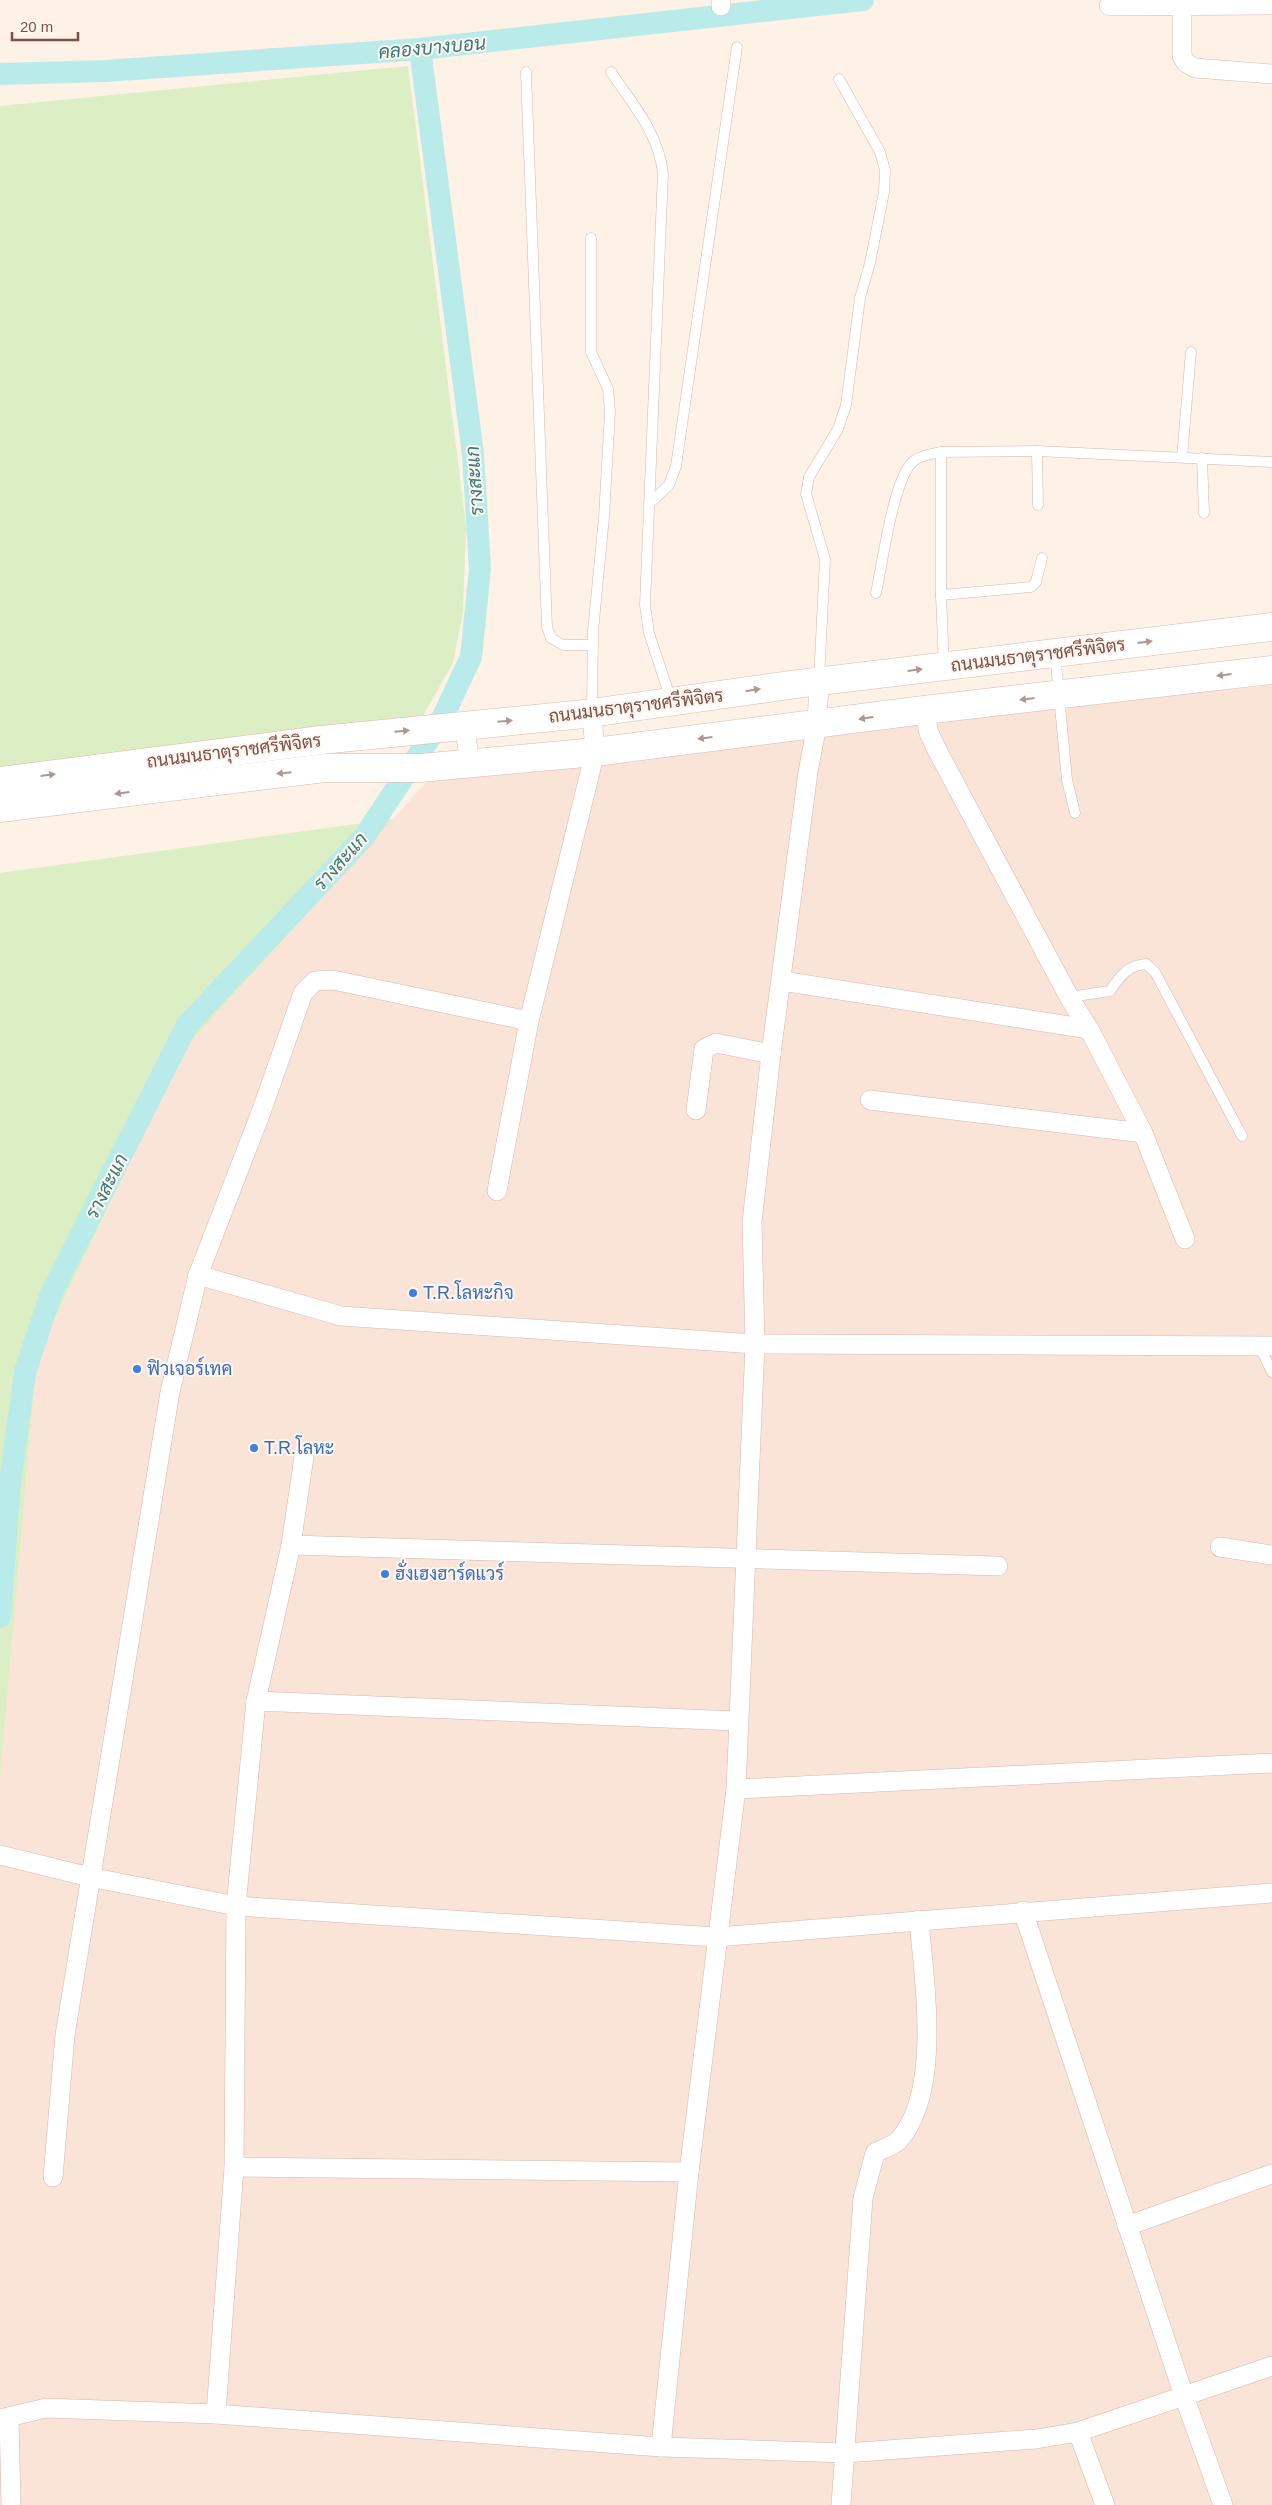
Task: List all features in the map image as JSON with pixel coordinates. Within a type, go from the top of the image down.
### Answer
[{"type":"street","points":[[1182,5],[1182,56],[1186,63],[1195,68],[1272,74]]},
{"type":"street","points":[[1109,6],[1272,5]]},
{"type":"street","name":"ถนนมนธาตุราชศรีพิจิตร","points":[[0,781],[364,735],[592,713],[819,681],[1272,627]]},
{"type":"street","name":"ถนนมนธาตุราชศรีพิจิตร","points":[[0,808],[337,768],[420,768],[595,752],[924,710],[1272,670]]},
{"type":"street","points":[[661,2447],[689,2172],[716,1937],[736,1789],[737,1721],[747,1559],[755,1344],[752,1222],[771,1054],[808,772],[817,725],[819,681]]},
{"type":"street","points":[[924,710],[929,733],[937,750],[1069,997],[1089,1029],[1143,1133],[1185,1239]]},
{"type":"street","points":[[497,1191],[529,1021],[595,752],[592,713]]},
{"type":"street","points":[[452,726],[470,762]]},
{"type":"street","points":[[321,740],[337,768]]},
{"type":"street","points":[[53,2177],[65,2035],[170,1392],[198,1275],[260,1115],[303,994],[315,981],[333,980],[529,1021]]},
{"type":"street","points":[[782,981],[1089,1029]]},
{"type":"street","points":[[696,1110],[704,1049],[716,1043],[771,1054]]},
{"type":"street","points":[[870,1100],[1143,1133]]},
{"type":"street","points":[[198,1275],[341,1316],[755,1344],[1266,1346]]},
{"type":"street","points":[[216,2414],[234,2167],[236,1906],[256,1701],[291,1545],[304,1457]]},
{"type":"street","points":[[291,1545],[998,1566]]},
{"type":"street","points":[[1220,1547],[1272,1555]]},
{"type":"street","points":[[256,1701],[737,1721]]},
{"type":"street","points":[[736,1789],[1272,1763]]},
{"type":"street","points":[[0,1855],[90,1877],[236,1906],[716,1937],[1272,1893]]},
{"type":"street","points":[[1023,1912],[1184,2396],[1223,2505]]},
{"type":"street","points":[[841,2505],[863,2198],[875,2153],[897,2142],[911,2124],[920,2102],[926,2059],[919,1920]]},
{"type":"street","points":[[234,2167],[689,2172]]},
{"type":"street","points":[[1127,2226],[1272,2174]]},
{"type":"street","points":[[11,2505],[4,2418],[46,2408],[216,2414],[661,2447],[846,2453],[1036,2440],[1078,2432],[1272,2366]]},
{"type":"street","points":[[1078,2432],[1105,2505]]},
{"type":"lane","points":[[650,502],[669,485],[680,448],[738,47]]},
{"type":"lane","points":[[526,72],[547,627],[551,638],[563,645],[593,645]]},
{"type":"lane","points":[[611,72],[651,132],[660,152],[663,173],[645,605],[649,633],[672,703]]},
{"type":"lane","points":[[819,681],[825,560],[806,494],[809,477],[838,429],[846,405],[860,298],[870,263],[884,192],[885,170],[880,152],[839,79]]},
{"type":"lane","points":[[591,238],[591,352],[608,389],[610,412],[593,645],[592,713]]},
{"type":"lane","points":[[1182,458],[1191,352]]},
{"type":"lane","points":[[1037,451],[1038,504]]},
{"type":"lane","points":[[876,593],[896,496],[905,473],[915,460],[941,452],[1037,451],[1272,462]]},
{"type":"lane","points":[[941,452],[941,595],[944,667]]},
{"type":"lane","points":[[1202,458],[1204,513]]},
{"type":"lane","points":[[941,595],[1031,587],[1036,582],[1042,558]]},
{"type":"lane","points":[[1055,653],[1066,772],[1076,813]]},
{"type":"lane","points":[[1069,997],[1110,991],[1123,973],[1136,964],[1146,964],[1155,972],[1242,1136]]},
{"type":"lane","points":[[1266,1346],[1272,1372]]},
{"type":"shaded area","points":[[1272,685],[1272,2505],[0,2505],[0,1780],[37,1357],[184,1049],[432,776]]},
{"type":"green space","points":[[408,66],[466,526],[463,612],[453,663],[420,721],[0,769],[0,106]]},
{"type":"green space","points":[[393,819],[184,1049],[37,1356],[0,1780],[0,873]]},
{"type":"waterway","name":"คลองบางบอน","points":[[0,74],[105,71],[420,49],[863,0]]},
{"type":"waterway","name":"รางสะแก","points":[[0,1617],[10,1483],[25,1372],[51,1294],[187,1025],[364,837],[441,721],[471,657],[480,569],[473,454],[420,49]]},
{"type":"place","name":"T.R.โลหะกิจ","points":[[413,1293]]},
{"type":"place","name":"ฟิวเจอร์เทค","points":[[137,1369]]},
{"type":"place","name":"T.R.โลหะ","points":[[254,1448]]},
{"type":"place","name":"ฮั่งเฮงฮาร์ดแวร์","points":[[385,1574]]}]
